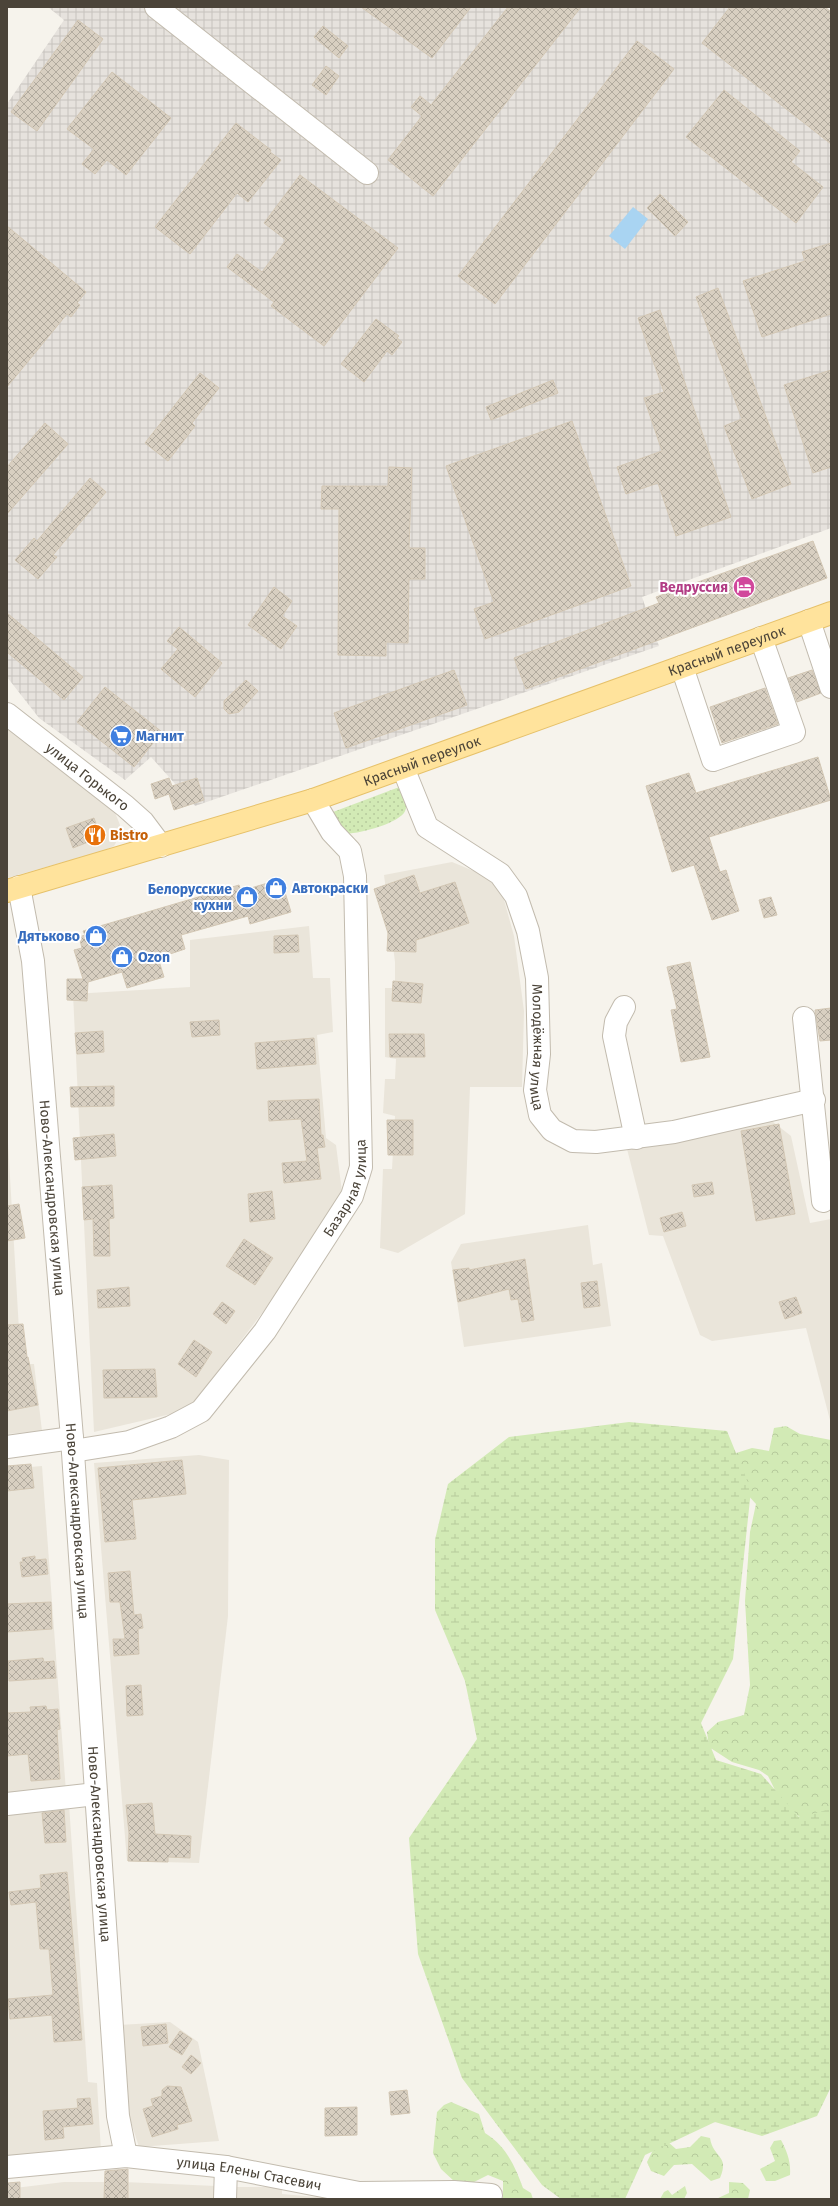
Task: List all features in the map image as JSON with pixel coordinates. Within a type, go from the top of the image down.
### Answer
[{"type":"main road","name":"Красный переулок","points":[[13,889],[312,800],[831,613]]},
{"type":"street","points":[[156,7],[368,173]]},
{"type":"street","points":[[809,621],[831,687]]},
{"type":"street","points":[[682,667],[712,760],[794,732],[761,638]]},
{"type":"street","name":"улица Горького","points":[[7,714],[125,806],[143,822],[161,846]]},
{"type":"street","name":"Молодёжная улица","points":[[403,768],[427,827],[500,874],[516,896],[528,931],[537,978],[539,1054],[535,1090],[540,1115],[552,1130],[573,1141],[596,1142],[636,1138],[711,1125],[814,1100]]},
{"type":"street","name":"Базарная улица","points":[[7,1447],[129,1442],[170,1427],[201,1411],[265,1331],[352,1196],[361,1167],[355,876],[350,851],[332,832],[312,800]]},
{"type":"street","name":"Ново-Александровская улица","points":[[13,889],[33,961],[72,1444],[118,2116],[126,2156]]},
{"type":"street","points":[[624,1007],[616,1022],[614,1036],[636,1138]]},
{"type":"street","points":[[804,1018],[814,1100],[824,1141],[823,1201]]},
{"type":"street","points":[[7,1804],[96,1794]]},
{"type":"street","name":"улица Елены Стасевич","points":[[7,2167],[126,2156],[226,2167],[359,2193],[454,2192],[491,2195]]},
{"type":"street","points":[[225,2199],[226,2167]]},
{"type":"shaded area","points":[[48,7],[825,7],[831,12],[831,528],[642,597],[659,646],[195,806],[151,757],[125,780],[39,718],[7,677],[7,104],[64,20]]},
{"type":"shaded area","points":[[7,725],[114,810],[120,825],[119,837],[114,846],[103,851],[7,878]]},
{"type":"shaded area","points":[[452,862],[486,876],[501,889],[514,936],[524,1011],[522,1087],[470,1087],[465,1214],[398,1253],[380,1248],[383,1169],[392,1169],[395,1116],[383,1113],[385,1079],[395,1079],[396,1059],[385,1057],[385,988],[395,988],[395,962],[384,875]]},
{"type":"shaded area","points":[[309,926],[313,978],[330,978],[333,1032],[317,1035],[326,1138],[336,1145],[342,1192],[272,1300],[188,1410],[94,1432],[73,994],[190,987],[190,940]]},
{"type":"shaded area","points":[[768,1118],[791,1136],[810,1223],[831,1219],[831,1424],[806,1328],[712,1341],[700,1335],[663,1236],[649,1235],[627,1149]]},
{"type":"shaded area","points":[[7,1126],[21,1364],[34,1364],[42,1431],[7,1434]]},
{"type":"shaded area","points":[[588,1225],[593,1265],[602,1263],[611,1326],[464,1347],[451,1262],[461,1244]]},
{"type":"shaded area","points":[[199,1455],[229,1460],[228,1616],[199,1863],[127,1861],[94,1463]]},
{"type":"shaded area","points":[[42,1466],[66,1792],[7,1798],[7,1469]]},
{"type":"shaded area","points":[[69,1804],[88,2082],[97,2083],[101,2152],[7,2157],[7,1810]]},
{"type":"shaded area","points":[[170,2022],[198,2042],[219,2141],[139,2147],[127,2110],[119,2025]]},
{"type":"shaded area","points":[[64,2182],[124,2182],[216,2186],[216,2199],[7,2199],[7,2189]]},
{"type":"shaded area","points":[[233,2187],[282,2187],[282,2194],[327,2198],[370,2196],[403,2199],[232,2199]]},
{"type":"green space","points":[[402,786],[408,795],[404,813],[384,825],[350,834],[343,834],[333,812]]},
{"type":"green space","points":[[629,1422],[727,1431],[751,1490],[733,1659],[701,1723],[716,1760],[761,1774],[799,1817],[831,1809],[831,2087],[817,2116],[762,2136],[715,2122],[645,2155],[625,2199],[561,2199],[542,2185],[462,2078],[418,1954],[409,1838],[477,1739],[465,1681],[435,1610],[435,1540],[448,1484],[509,1437]]},
{"type":"green space","points":[[786,1426],[800,1434],[831,1440],[831,1815],[801,1818],[781,1802],[768,1776],[759,1770],[732,1762],[709,1747],[707,1732],[718,1722],[744,1715],[750,1685],[745,1601],[750,1532],[756,1504],[746,1493],[730,1455],[752,1448],[769,1451],[774,1428]]},
{"type":"green space","points":[[451,2102],[479,2114],[485,2133],[504,2150],[517,2172],[523,2188],[531,2193],[533,2199],[503,2199],[503,2181],[488,2175],[472,2183],[455,2182],[441,2169],[433,2153],[437,2112],[444,2105]]},
{"type":"green space","points":[[701,2136],[710,2138],[714,2149],[722,2161],[723,2170],[720,2178],[711,2181],[692,2164],[674,2165],[664,2176],[651,2171],[647,2162],[655,2146],[668,2142],[676,2149],[690,2147]]},
{"type":"green space","points":[[781,2140],[788,2157],[790,2175],[775,2181],[766,2181],[760,2169],[775,2161],[770,2148],[774,2141]]},
{"type":"green space","points":[[729,2182],[743,2183],[750,2190],[748,2199],[716,2199],[729,2193]]},
{"type":"green space","points":[[685,2186],[687,2193],[684,2199],[660,2199],[664,2192],[668,2190],[672,2195]]},
{"type":"water","points":[[633,207],[648,219],[625,249],[609,236]]},
{"type":"building","points":[[361,7],[471,7],[432,58]]},
{"type":"building","points":[[508,7],[581,7],[433,196],[388,160],[422,116],[411,107],[420,96],[431,105]]},
{"type":"building","points":[[730,7],[825,7],[831,12],[831,144],[702,43]]},
{"type":"building","points":[[78,20],[103,39],[37,131],[11,112]]},
{"type":"building","points":[[323,26],[348,46],[339,58],[314,37]]},
{"type":"building","points":[[637,41],[674,69],[495,304],[458,276]]},
{"type":"building","points":[[326,66],[339,76],[326,95],[312,85]]},
{"type":"building","points":[[112,72],[171,118],[126,175],[107,160],[95,174],[82,164],[94,149],[67,129]]},
{"type":"building","points":[[724,90],[800,151],[791,162],[823,187],[796,223],[686,137]]},
{"type":"building","points":[[236,123],[271,150],[270,152],[281,160],[248,202],[237,193],[190,254],[155,227]]},
{"type":"building","points":[[300,175],[398,248],[324,346],[271,306],[274,302],[227,267],[237,254],[262,272],[286,240],[264,223]]},
{"type":"building","points":[[660,194],[688,222],[675,236],[647,208]]},
{"type":"building","points":[[7,226],[86,292],[77,303],[80,305],[71,317],[67,314],[7,387]]},
{"type":"building","points":[[831,243],[831,314],[762,337],[743,281],[805,261],[802,252]]},
{"type":"building","points":[[718,288],[791,484],[752,499],[724,426],[742,419],[696,297]]},
{"type":"building","points":[[660,310],[731,517],[676,536],[658,483],[626,494],[617,467],[662,451],[644,398],[664,392],[638,318]]},
{"type":"building","points":[[376,319],[399,336],[397,338],[402,342],[392,355],[387,351],[364,382],[341,364]]},
{"type":"building","points":[[831,370],[831,467],[813,473],[784,385]]},
{"type":"building","points":[[200,373],[219,388],[192,423],[195,426],[168,461],[145,443]]},
{"type":"building","points":[[553,380],[558,393],[491,420],[486,407]]},
{"type":"building","points":[[572,421],[631,586],[485,639],[474,609],[494,602],[446,466]]},
{"type":"building","points":[[45,423],[68,444],[7,514],[7,467]]},
{"type":"building","points":[[389,467],[412,468],[409,548],[425,548],[425,579],[409,579],[408,643],[386,642],[386,656],[338,655],[339,509],[321,509],[322,486],[388,486]]},
{"type":"building","points":[[90,478],[106,492],[53,555],[57,557],[38,579],[15,560],[34,538],[37,541]]},
{"type":"building","points":[[813,541],[827,578],[526,689],[514,658],[659,603],[656,597]]},
{"type":"building","points":[[274,587],[292,601],[282,616],[297,626],[281,649],[248,625]]},
{"type":"building","points":[[7,613],[83,677],[64,700],[7,652]]},
{"type":"building","points":[[179,627],[222,663],[195,697],[161,669],[178,649],[167,641]]},
{"type":"building","points":[[454,670],[467,705],[346,748],[334,713]]},
{"type":"building","points":[[812,670],[821,693],[797,702],[788,678]]},
{"type":"building","points":[[246,680],[258,691],[239,712],[229,714],[224,709],[224,701]]},
{"type":"building","points":[[105,687],[162,732],[134,767],[77,722]]},
{"type":"building","points":[[765,688],[778,724],[722,743],[710,707]]},
{"type":"building","points":[[818,757],[831,800],[709,837],[720,872],[726,870],[739,911],[712,920],[694,865],[672,872],[646,786],[689,773],[696,793]]},
{"type":"building","points":[[169,778],[172,786],[197,778],[204,800],[174,810],[169,794],[155,799],[151,784]]},
{"type":"building","points":[[94,818],[101,837],[73,848],[66,828]]},
{"type":"building","points":[[414,875],[420,893],[455,882],[469,923],[416,940],[416,952],[387,951],[388,933],[374,889]]},
{"type":"building","points":[[281,879],[291,912],[250,924],[248,916],[181,935],[185,949],[158,958],[164,977],[127,988],[122,972],[88,982],[87,1001],[67,1000],[67,979],[83,979],[74,950],[82,948],[79,937],[85,935],[83,931],[239,885],[241,891]]},
{"type":"building","points":[[771,897],[777,915],[764,918],[759,900]]},
{"type":"building","points":[[298,935],[299,952],[274,953],[274,936]]},
{"type":"building","points":[[690,962],[710,1057],[681,1062],[671,1010],[677,1009],[667,967]]},
{"type":"building","points":[[393,981],[423,984],[421,1003],[392,1001]]},
{"type":"building","points":[[831,1008],[831,1040],[820,1041],[815,1010]]},
{"type":"building","points":[[219,1020],[220,1035],[192,1037],[190,1022]]},
{"type":"building","points":[[103,1031],[104,1052],[77,1054],[75,1033]]},
{"type":"building","points":[[389,1034],[424,1034],[425,1057],[390,1057]]},
{"type":"building","points":[[314,1038],[316,1064],[257,1069],[255,1043]]},
{"type":"building","points":[[114,1086],[114,1106],[71,1107],[70,1087]]},
{"type":"building","points":[[319,1099],[321,1135],[323,1135],[325,1147],[317,1148],[321,1179],[284,1183],[282,1163],[307,1161],[301,1119],[269,1121],[268,1101]]},
{"type":"building","points":[[387,1120],[413,1120],[413,1155],[388,1155]]},
{"type":"building","points":[[779,1124],[795,1214],[756,1221],[741,1131]]},
{"type":"building","points":[[114,1134],[116,1156],[75,1160],[73,1138]]},
{"type":"building","points":[[712,1182],[714,1194],[694,1197],[692,1185]]},
{"type":"building","points":[[112,1185],[114,1218],[109,1219],[110,1256],[94,1256],[93,1219],[84,1220],[82,1187]]},
{"type":"building","points":[[272,1191],[275,1219],[250,1222],[248,1194]]},
{"type":"building","points":[[19,1204],[25,1238],[7,1241],[7,1206]]},
{"type":"building","points":[[682,1212],[686,1226],[664,1232],[660,1218]]},
{"type":"building","points":[[244,1239],[273,1258],[255,1285],[226,1266]]},
{"type":"building","points":[[525,1259],[534,1320],[522,1322],[518,1299],[511,1300],[509,1289],[458,1302],[453,1270],[469,1268],[469,1270]]},
{"type":"building","points":[[597,1281],[600,1306],[584,1308],[581,1283]]},
{"type":"building","points":[[129,1287],[130,1306],[98,1308],[97,1290]]},
{"type":"building","points":[[796,1297],[802,1313],[785,1319],[779,1302]]},
{"type":"building","points":[[222,1302],[235,1311],[226,1324],[213,1314]]},
{"type":"building","points":[[23,1324],[27,1357],[38,1405],[7,1411],[7,1325]]},
{"type":"building","points":[[194,1340],[212,1352],[196,1377],[178,1364]]},
{"type":"building","points":[[155,1369],[157,1397],[104,1398],[103,1370]]},
{"type":"building","points":[[182,1460],[186,1494],[132,1500],[136,1539],[105,1542],[98,1468]]},
{"type":"building","points":[[31,1464],[34,1488],[7,1491],[7,1466]]},
{"type":"building","points":[[35,1556],[35,1560],[46,1559],[48,1574],[22,1577],[20,1562],[23,1562],[22,1558]]},
{"type":"building","points":[[130,1571],[134,1615],[141,1614],[143,1628],[138,1629],[139,1654],[114,1656],[113,1639],[125,1639],[120,1602],[110,1602],[108,1573]]},
{"type":"building","points":[[51,1602],[52,1629],[7,1632],[7,1604]]},
{"type":"building","points":[[43,1658],[44,1662],[54,1661],[56,1678],[9,1681],[8,1661]]},
{"type":"building","points":[[141,1685],[143,1715],[127,1716],[126,1686]]},
{"type":"building","points":[[46,1706],[47,1710],[58,1709],[60,1729],[57,1730],[60,1779],[31,1781],[28,1754],[7,1756],[7,1713],[31,1712],[30,1707]]},
{"type":"building","points":[[152,1803],[155,1834],[191,1836],[190,1858],[168,1857],[168,1862],[128,1861],[129,1833],[126,1805]]},
{"type":"building","points":[[64,1810],[66,1842],[45,1843],[42,1813]]},
{"type":"building","points":[[67,1872],[82,2040],[54,2042],[52,2015],[10,2019],[8,1999],[53,1995],[49,1949],[40,1949],[36,1902],[11,1905],[9,1892],[41,1888],[40,1875]]},
{"type":"building","points":[[166,2024],[168,2043],[143,2046],[141,2027]]},
{"type":"building","points":[[180,2031],[192,2039],[182,2055],[169,2047]]},
{"type":"building","points":[[191,2055],[201,2063],[191,2074],[182,2067]]},
{"type":"building","points":[[167,2086],[181,2087],[192,2121],[177,2125],[178,2129],[152,2137],[143,2109],[153,2106],[151,2099],[162,2096],[162,2090]]},
{"type":"building","points":[[407,2090],[410,2113],[391,2115],[389,2092]]},
{"type":"building","points":[[90,2098],[93,2124],[63,2127],[64,2138],[45,2140],[43,2111],[78,2108],[77,2099]]},
{"type":"building","points":[[357,2107],[357,2135],[325,2136],[325,2108]]},
{"type":"building","points":[[128,2169],[128,2199],[104,2199],[105,2171]]},
{"type":"building","points":[[20,2182],[20,2199],[7,2199],[7,2183]]},
{"type":"place","name":"Ведруссия","points":[[744,587]]},
{"type":"place","name":"Магнит","points":[[121,736]]},
{"type":"place","name":"Bistro","points":[[95,835]]},
{"type":"place","name":"Автокраски","points":[[276,888]]},
{"type":"place","name":"Белорусские кухни","points":[[247,897]]},
{"type":"place","name":"Дятьково","points":[[96,936]]},
{"type":"place","name":"Ozon","points":[[122,957]]}]
